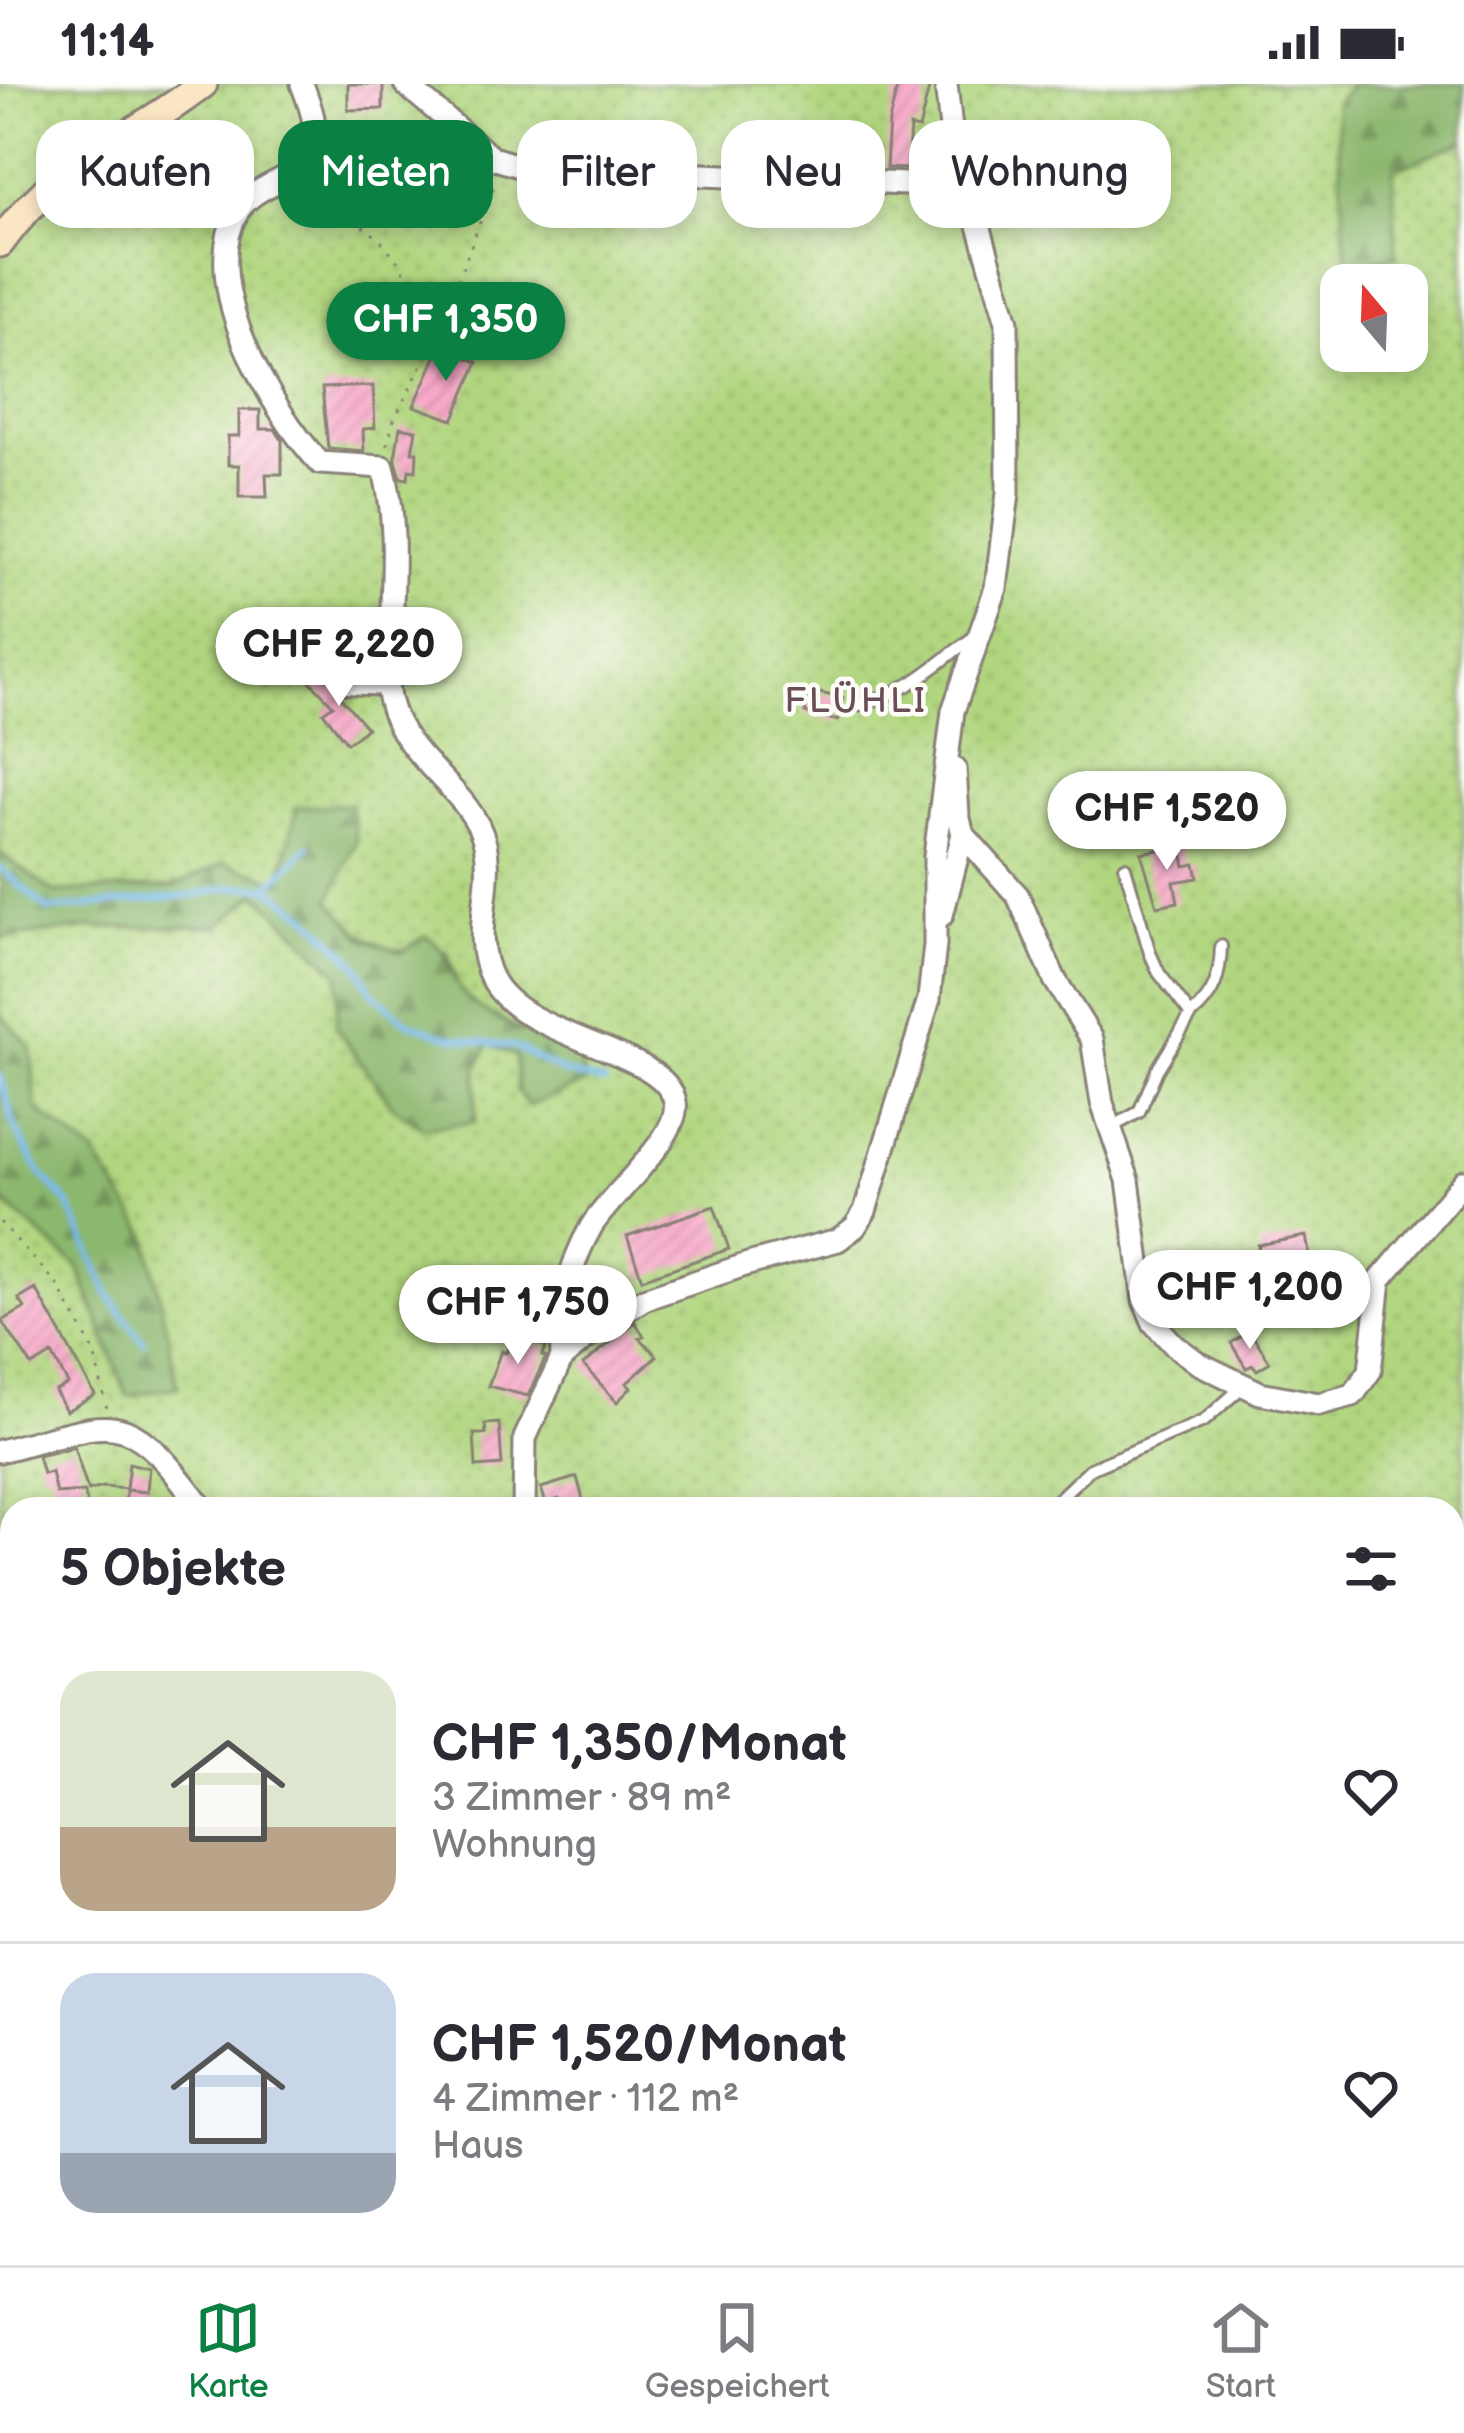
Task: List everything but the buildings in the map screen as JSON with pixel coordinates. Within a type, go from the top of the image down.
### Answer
[{"type":"street","points":[[0,243],[30,204],[73,166],[203,84]]},
{"type":"street","points":[[302,84],[314,120]]},
{"type":"street","points":[[405,84],[501,163],[909,186]]},
{"type":"street","points":[[946,84],[950,120]]},
{"type":"street","points":[[278,182],[245,201],[230,230],[228,262],[239,336],[251,366],[316,460],[332,466],[381,464],[395,542],[388,689],[401,731],[482,833],[487,854],[482,942],[488,971],[501,993],[544,1024],[654,1073],[674,1096],[676,1112],[668,1132],[611,1198],[579,1252],[562,1307],[562,1358],[525,1438],[524,1497]]},
{"type":"street","points":[[935,945],[935,856],[950,732],[957,696],[996,588],[1008,493],[1009,343],[1000,289],[981,228]]},
{"type":"street","points":[[950,732],[963,834],[1018,896],[1055,980],[1088,1031],[1108,1128],[1128,1180],[1140,1286],[1148,1313],[1186,1355],[1242,1387],[1319,1403],[1343,1400],[1360,1389],[1373,1358],[1380,1280],[1464,1181]]},
{"type":"street","points":[[562,1358],[644,1299],[748,1264],[828,1244],[855,1227],[865,1211],[925,1019],[935,945],[963,834]]},
{"type":"street","points":[[0,1451],[78,1428],[111,1428],[141,1438],[156,1449],[193,1497]]},
{"type":"lane","points":[[859,706],[925,677],[980,633]]},
{"type":"lane","points":[[345,688],[388,689]]},
{"type":"lane","points":[[1125,867],[1150,953],[1191,1015]]},
{"type":"lane","points":[[1108,1128],[1139,1112],[1156,1070],[1191,1015],[1214,992],[1221,946]]},
{"type":"lane","points":[[1061,1497],[1090,1469],[1204,1421],[1242,1387]]},
{"type":"path","points":[[381,464],[394,420],[430,349],[501,163]]},
{"type":"path","points":[[359,228],[393,257],[418,296],[430,349]]},
{"type":"path","points":[[0,1222],[58,1285],[94,1352],[111,1428]]},
{"type":"green space","points":[[0,84],[1464,84],[1464,1497],[0,1497],[0,1199],[78,1267],[127,1395],[178,1386],[94,1154],[35,1109],[31,1047],[0,1014],[0,938],[91,928],[256,892],[475,1121],[477,1068],[488,1043],[516,1056],[517,1090],[579,1056],[480,1010],[459,988],[447,951],[392,948],[356,928],[329,900],[356,841],[280,882],[225,863],[172,887],[53,892],[0,853]]},
{"type":"green space","points":[[1352,84],[1464,84],[1464,141],[1393,170],[1396,256],[1347,264],[1336,103]]},
{"type":"green space","points":[[351,804],[356,841],[330,900],[365,939],[402,952],[426,935],[442,951],[471,1001],[499,1020],[579,1056],[586,1083],[528,1106],[517,1090],[516,1056],[488,1044],[477,1068],[475,1122],[423,1128],[393,1107],[336,1028],[339,974],[257,893],[218,926],[91,928],[0,938],[0,853],[53,892],[172,887],[225,863],[280,881],[297,807]]},
{"type":"green space","points":[[0,1014],[31,1047],[36,1109],[94,1154],[147,1235],[178,1387],[127,1396],[78,1267],[0,1199]]},
{"type":"waterway","points":[[269,886],[309,846]]},
{"type":"waterway","points":[[0,868],[48,910],[196,895],[230,887],[268,887],[308,916],[357,964],[371,991],[407,1022],[449,1037],[515,1047],[564,1073],[605,1083]]},
{"type":"waterway","points":[[0,1076],[14,1126],[39,1172],[68,1203],[110,1297],[144,1343]]},
{"type":"district","name":"FLÜHLI","points":[[856,701]]}]
